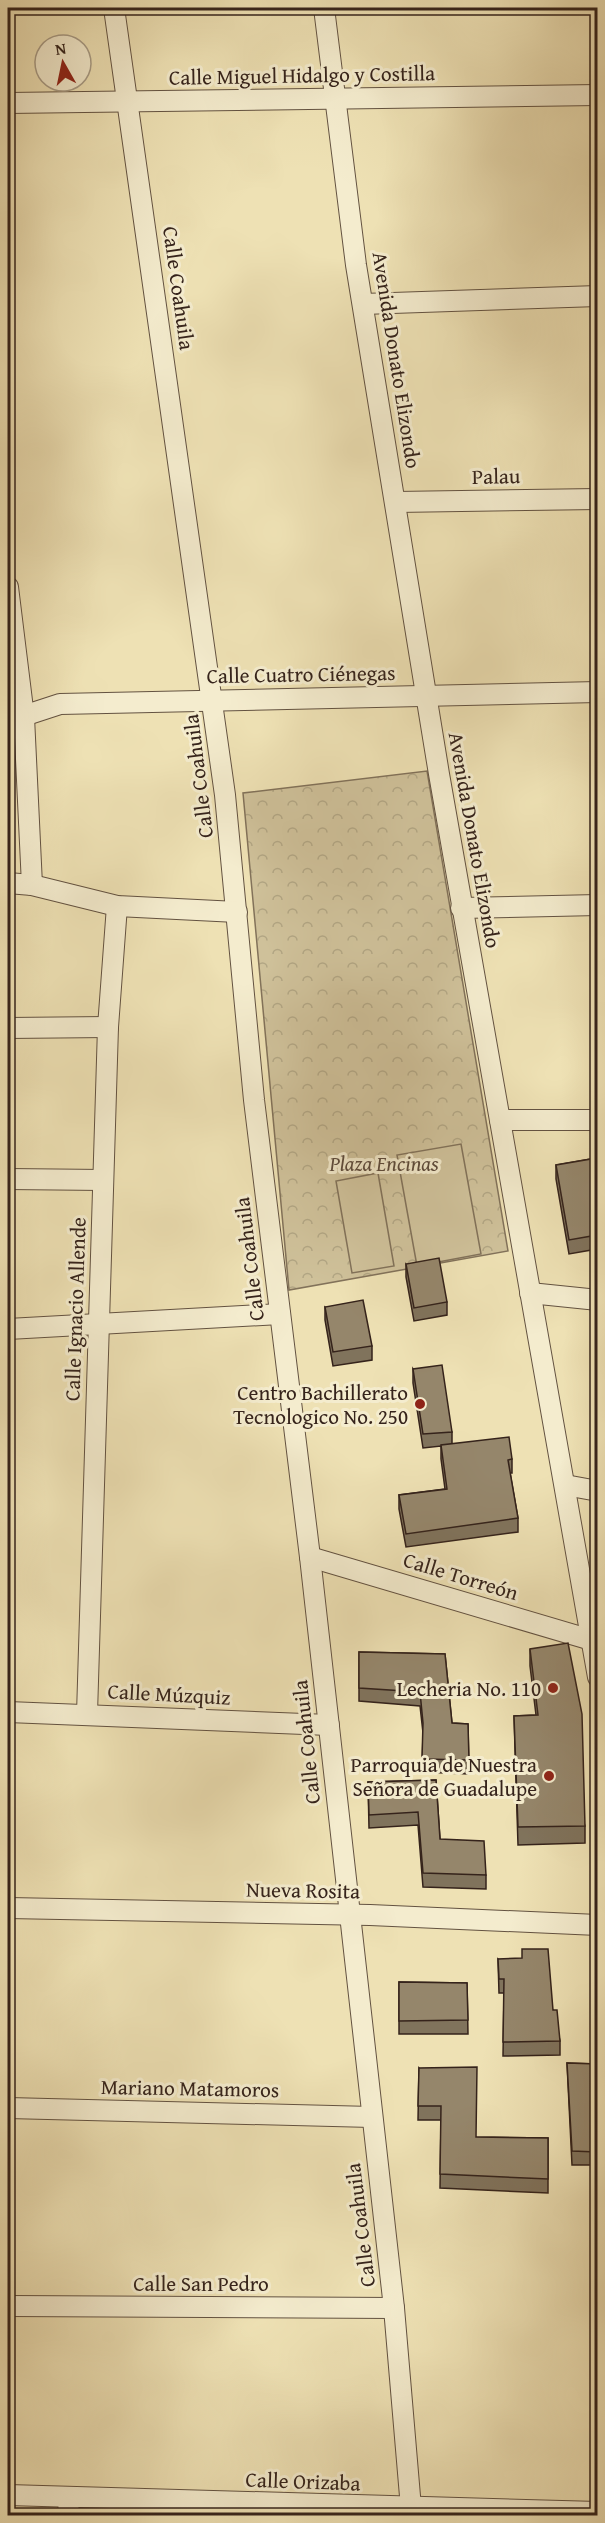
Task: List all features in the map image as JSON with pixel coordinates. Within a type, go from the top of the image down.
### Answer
[{"type":"street","name":"Calle Coahuila","points":[[114,8],[213,699],[237,912],[254,1100],[310,1557],[394,2308],[411,2508]]},
{"type":"street","name":"Avenida Donato Elizondo","points":[[324,8],[363,304],[426,695],[461,908],[595,1641],[597,1677]]},
{"type":"street","name":"Calle Miguel Hidalgo y Costilla","points":[[8,103],[597,95]]},
{"type":"street","points":[[363,304],[597,296]]},
{"type":"street","name":"Palau","points":[[396,502],[597,499]]},
{"type":"street","points":[[8,587],[16,719],[32,885]]},
{"type":"street","name":"Calle Cuatro Ciénegas","points":[[16,719],[60,704],[597,692]]},
{"type":"street","points":[[8,883],[32,885],[117,906],[237,912]]},
{"type":"street","points":[[461,908],[597,905]]},
{"type":"street","name":"Calle Ignacio Allende","points":[[87,1714],[108,1027],[117,906]]},
{"type":"street","points":[[8,1028],[108,1027]]},
{"type":"street","points":[[500,1120],[597,1120]]},
{"type":"street","points":[[8,1179],[103,1180]]},
{"type":"street","points":[[530,1293],[597,1300]]},
{"type":"street","points":[[8,1329],[280,1314]]},
{"type":"street","points":[[565,1485],[597,1491]]},
{"type":"street","name":"Calle Torreón","points":[[310,1557],[595,1641]]},
{"type":"street","name":"Calle Múzquiz","points":[[8,1712],[329,1725]]},
{"type":"street","name":"Nueva Rosita","points":[[8,1908],[349,1915],[597,1925]]},
{"type":"street","name":"Mariano Matamoros","points":[[8,2108],[372,2117]]},
{"type":"street","name":"Calle San Pedro","points":[[8,2306],[394,2308]]},
{"type":"street","name":"Calle Orizaba","points":[[8,2495],[69,2506],[411,2508],[597,2512]]},
{"type":"green space","name":"Plaza Encinas","points":[[427,771],[508,1251],[289,1290],[243,793]]},
{"type":"green space","points":[[461,1144],[481,1254],[417,1266],[397,1155]]},
{"type":"green space","points":[[378,1173],[394,1266],[352,1273],[336,1181]]},
{"type":"building","points":[[597,1158],[597,1235],[569,1240],[556,1165]]},
{"type":"building","points":[[439,1258],[447,1302],[414,1308],[406,1264]]},
{"type":"building","points":[[363,1300],[372,1346],[333,1352],[325,1307]]},
{"type":"building","points":[[442,1365],[452,1432],[423,1434],[413,1369]]},
{"type":"building","points":[[509,1437],[512,1459],[508,1460],[518,1518],[406,1534],[399,1495],[447,1489],[441,1445]]},
{"type":"building","name":"Parroquia de Nuestra Señora de Guadalupe","points":[[568,1643],[582,1714],[585,1826],[518,1827],[514,1716],[538,1715],[530,1649]]},
{"type":"building","points":[[359,1652],[445,1654],[452,1723],[468,1724],[469,1760],[422,1759],[423,1723],[420,1692],[359,1688]]},
{"type":"building","points":[[436,1780],[440,1839],[484,1841],[486,1875],[423,1873],[418,1812],[369,1815],[368,1782]]},
{"type":"building","points":[[522,1949],[548,1949],[553,2010],[557,2010],[560,2041],[503,2042],[504,1979],[499,1979],[498,1959],[522,1958]]},
{"type":"building","points":[[399,1982],[467,1983],[468,2020],[399,2021]]},
{"type":"building","points":[[567,2063],[597,2064],[597,2152],[572,2151]]},
{"type":"building","points":[[477,2067],[476,2137],[548,2138],[548,2179],[440,2174],[441,2106],[418,2106],[419,2068]]},
{"type":"place","name":"Centro Bachillerato Tecnologico No. 250","points":[[420,1404]]},
{"type":"place","name":"Lecheria No. 110","points":[[553,1688]]},
{"type":"place","name":"Parroquia de Nuestra Señora de Guadalupe","points":[[549,1776]]}]
